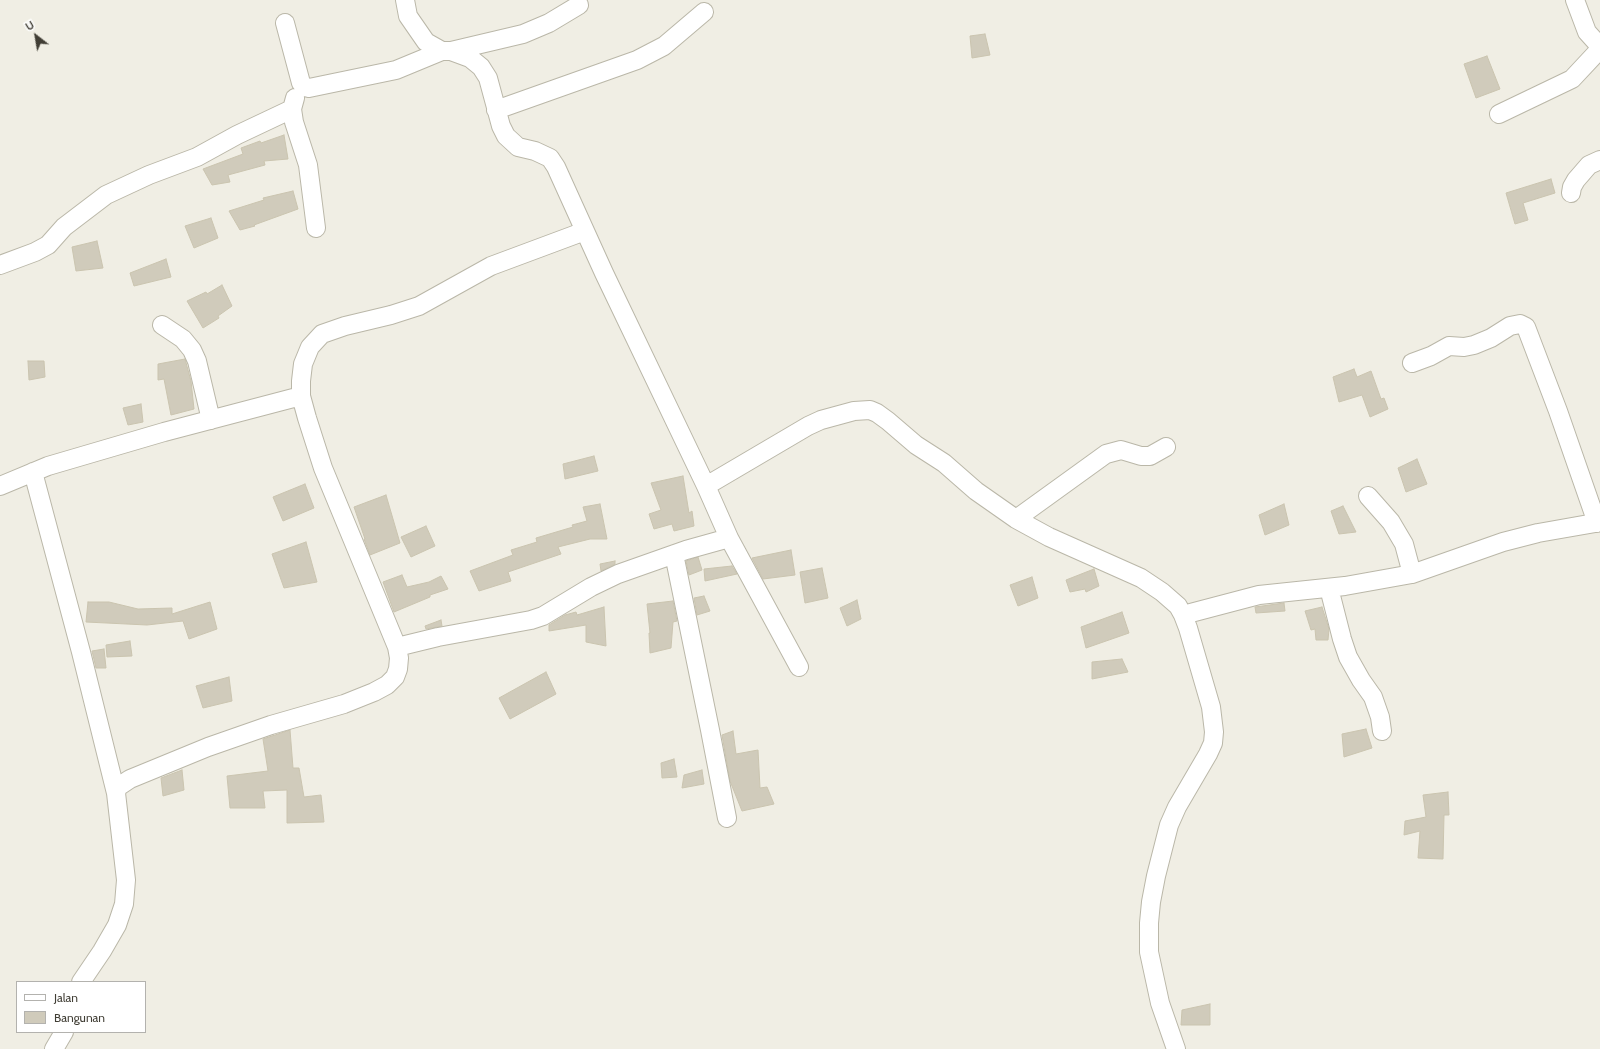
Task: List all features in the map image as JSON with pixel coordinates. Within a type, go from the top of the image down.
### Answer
[{"type":"street","points":[[405,0],[408,16],[426,42],[446,51],[470,58],[481,67],[488,78],[496,110],[506,136],[518,147],[535,151],[550,158],[556,166],[729,538],[799,667]]},
{"type":"street","points":[[1575,0],[1586,32],[1600,44]]},
{"type":"street","points":[[285,23],[301,82],[305,87],[309,88],[396,70],[446,51],[523,34],[549,23],[579,5]]},
{"type":"street","points":[[496,110],[637,60],[664,46],[704,12]]},
{"type":"street","points":[[1499,114],[1572,79],[1600,49]]},
{"type":"street","points":[[301,82],[296,90],[292,109],[294,122],[308,165],[316,228]]},
{"type":"street","points":[[0,265],[48,245],[64,227],[106,195],[149,175],[197,157],[237,135],[292,109]]},
{"type":"street","points":[[1571,194],[1572,187],[1576,180],[1589,166],[1600,160]]},
{"type":"street","points":[[116,792],[118,787],[126,781],[202,750],[271,725],[344,704],[387,685],[395,677],[400,658],[397,647],[323,468],[314,443],[301,396],[303,364],[310,347],[322,334],[345,326],[391,316],[419,306],[491,266],[585,230]]},
{"type":"street","points":[[1183,615],[1259,595],[1329,588],[1412,574],[1503,542],[1538,533],[1598,522],[1526,327],[1520,324],[1510,326],[1491,338],[1474,345],[1464,348],[1449,346],[1431,356],[1412,363]]},
{"type":"street","points":[[162,325],[183,339],[192,350],[197,360],[211,420]]},
{"type":"street","points":[[0,486],[33,472],[149,437],[301,396]]},
{"type":"street","points":[[706,486],[808,426],[821,420],[854,411],[870,410],[882,417],[916,445],[944,463],[976,491],[1016,519],[1049,537],[1141,578],[1178,606],[1183,615],[1211,707],[1214,732],[1213,743],[1208,754],[1177,806],[1169,825],[1156,876],[1149,923],[1150,952],[1160,1003],[1176,1049]]},
{"type":"street","points":[[1016,519],[1106,454],[1121,450],[1140,456],[1150,456],[1166,447]]},
{"type":"street","points":[[33,472],[81,652],[116,792],[126,880],[124,904],[117,925],[82,981]]},
{"type":"street","points":[[1368,496],[1390,522],[1404,544],[1412,574]]},
{"type":"street","points":[[397,647],[438,637],[532,620],[543,616],[563,603],[608,579],[674,554],[729,538]]},
{"type":"street","points":[[674,554],[727,818]]},
{"type":"street","points":[[1329,588],[1348,657],[1372,697],[1380,718],[1382,731]]},
{"type":"street","points":[[54,1049],[63,1033]]},
{"type":"building","points":[[985,34],[990,55],[972,58],[970,36]]},
{"type":"building","points":[[1487,56],[1500,89],[1476,98],[1464,64]]},
{"type":"building","points":[[284,135],[288,159],[264,161],[265,165],[228,175],[230,182],[212,185],[203,169],[243,154],[241,148],[260,141],[261,143]]},
{"type":"building","points":[[1551,179],[1555,193],[1523,203],[1528,220],[1515,224],[1506,193]]},
{"type":"building","points":[[293,191],[298,209],[254,225],[255,226],[240,230],[229,211],[264,200],[263,198]]},
{"type":"building","points":[[211,218],[218,238],[194,248],[185,226]]},
{"type":"building","points":[[97,241],[103,268],[76,271],[72,247]]},
{"type":"building","points":[[166,259],[171,277],[134,286],[130,273]]},
{"type":"building","points":[[222,285],[232,306],[218,316],[219,318],[203,328],[187,301],[206,292],[207,294]]},
{"type":"building","points":[[185,359],[191,381],[194,409],[171,415],[164,379],[158,380],[158,364]]},
{"type":"building","points":[[28,361],[44,361],[45,377],[29,380]]},
{"type":"building","points":[[1354,369],[1357,377],[1371,371],[1381,399],[1384,398],[1388,409],[1370,417],[1362,395],[1339,402],[1333,377]]},
{"type":"building","points":[[141,404],[143,422],[128,425],[123,408]]},
{"type":"building","points":[[594,456],[598,471],[565,479],[563,464]]},
{"type":"building","points":[[1417,459],[1427,484],[1406,492],[1398,468]]},
{"type":"building","points":[[683,476],[689,513],[692,511],[694,526],[674,531],[672,524],[654,529],[649,514],[661,510],[651,483]]},
{"type":"building","points":[[305,484],[314,508],[283,521],[273,497]]},
{"type":"building","points":[[386,495],[400,543],[370,555],[354,507]]},
{"type":"building","points":[[600,504],[607,539],[590,539],[558,547],[561,554],[508,572],[511,581],[479,591],[470,571],[513,555],[511,550],[537,542],[536,538],[573,527],[572,525],[587,521],[583,507]]},
{"type":"building","points":[[1284,504],[1289,525],[1265,535],[1259,515]]},
{"type":"building","points":[[1343,506],[1356,532],[1339,534],[1331,511]]},
{"type":"building","points":[[426,526],[435,546],[411,557],[401,537]]},
{"type":"building","points":[[306,542],[317,582],[284,588],[272,554]]},
{"type":"building","points":[[791,550],[795,575],[763,579],[752,558]]},
{"type":"building","points":[[698,557],[702,570],[689,575],[686,561]]},
{"type":"building","points":[[615,561],[615,564],[601,571],[600,564]]},
{"type":"building","points":[[732,566],[737,574],[705,581],[704,569]]},
{"type":"building","points":[[822,568],[828,598],[805,603],[800,572]]},
{"type":"building","points":[[1094,569],[1099,586],[1086,592],[1085,589],[1070,592],[1066,580]]},
{"type":"building","points":[[402,575],[407,587],[429,582],[441,576],[448,589],[430,595],[430,597],[394,612],[383,582]]},
{"type":"building","points":[[1032,577],[1038,598],[1018,606],[1010,585]]},
{"type":"building","points":[[704,596],[710,611],[697,615],[694,598]]},
{"type":"building","points":[[857,600],[861,619],[847,626],[840,608]]},
{"type":"building","points":[[673,601],[677,621],[673,622],[671,648],[650,653],[650,633],[647,604]]},
{"type":"building","points":[[88,602],[109,602],[138,609],[172,608],[172,614],[210,602],[217,629],[189,639],[183,621],[147,625],[86,622]]},
{"type":"building","points":[[1284,603],[1285,611],[1256,613],[1255,607]]},
{"type":"building","points":[[604,607],[606,646],[586,642],[586,625],[549,631],[549,625],[565,615],[576,612],[577,615]]},
{"type":"building","points":[[1322,607],[1329,629],[1328,640],[1316,640],[1315,629],[1311,630],[1305,611]]},
{"type":"building","points":[[1122,612],[1129,633],[1086,648],[1081,627]]},
{"type":"building","points":[[441,620],[442,626],[426,629],[425,626]]},
{"type":"building","points":[[130,641],[132,656],[107,657],[106,645]]},
{"type":"building","points":[[104,649],[106,668],[96,668],[92,651]]},
{"type":"building","points":[[1122,659],[1128,672],[1092,679],[1092,662]]},
{"type":"building","points":[[546,672],[556,694],[510,719],[499,698]]},
{"type":"building","points":[[229,677],[232,701],[203,708],[196,686]]},
{"type":"building","points":[[1366,729],[1372,748],[1344,757],[1342,734]]},
{"type":"building","points":[[290,730],[293,768],[299,768],[304,797],[321,795],[324,822],[287,823],[287,790],[263,791],[265,808],[230,808],[227,776],[268,771],[263,739]]},
{"type":"building","points":[[733,731],[736,754],[758,750],[760,788],[767,787],[774,804],[742,811],[730,781],[722,735]]},
{"type":"building","points":[[674,759],[677,777],[662,778],[661,763]]},
{"type":"building","points":[[182,770],[184,790],[163,796],[161,778]]},
{"type":"building","points":[[702,770],[704,784],[682,788],[684,775]]},
{"type":"building","points":[[1448,792],[1449,815],[1444,815],[1443,859],[1418,858],[1420,831],[1404,835],[1405,821],[1426,817],[1423,795]]},
{"type":"building","points":[[1210,1004],[1210,1025],[1181,1025],[1182,1010]]}]
